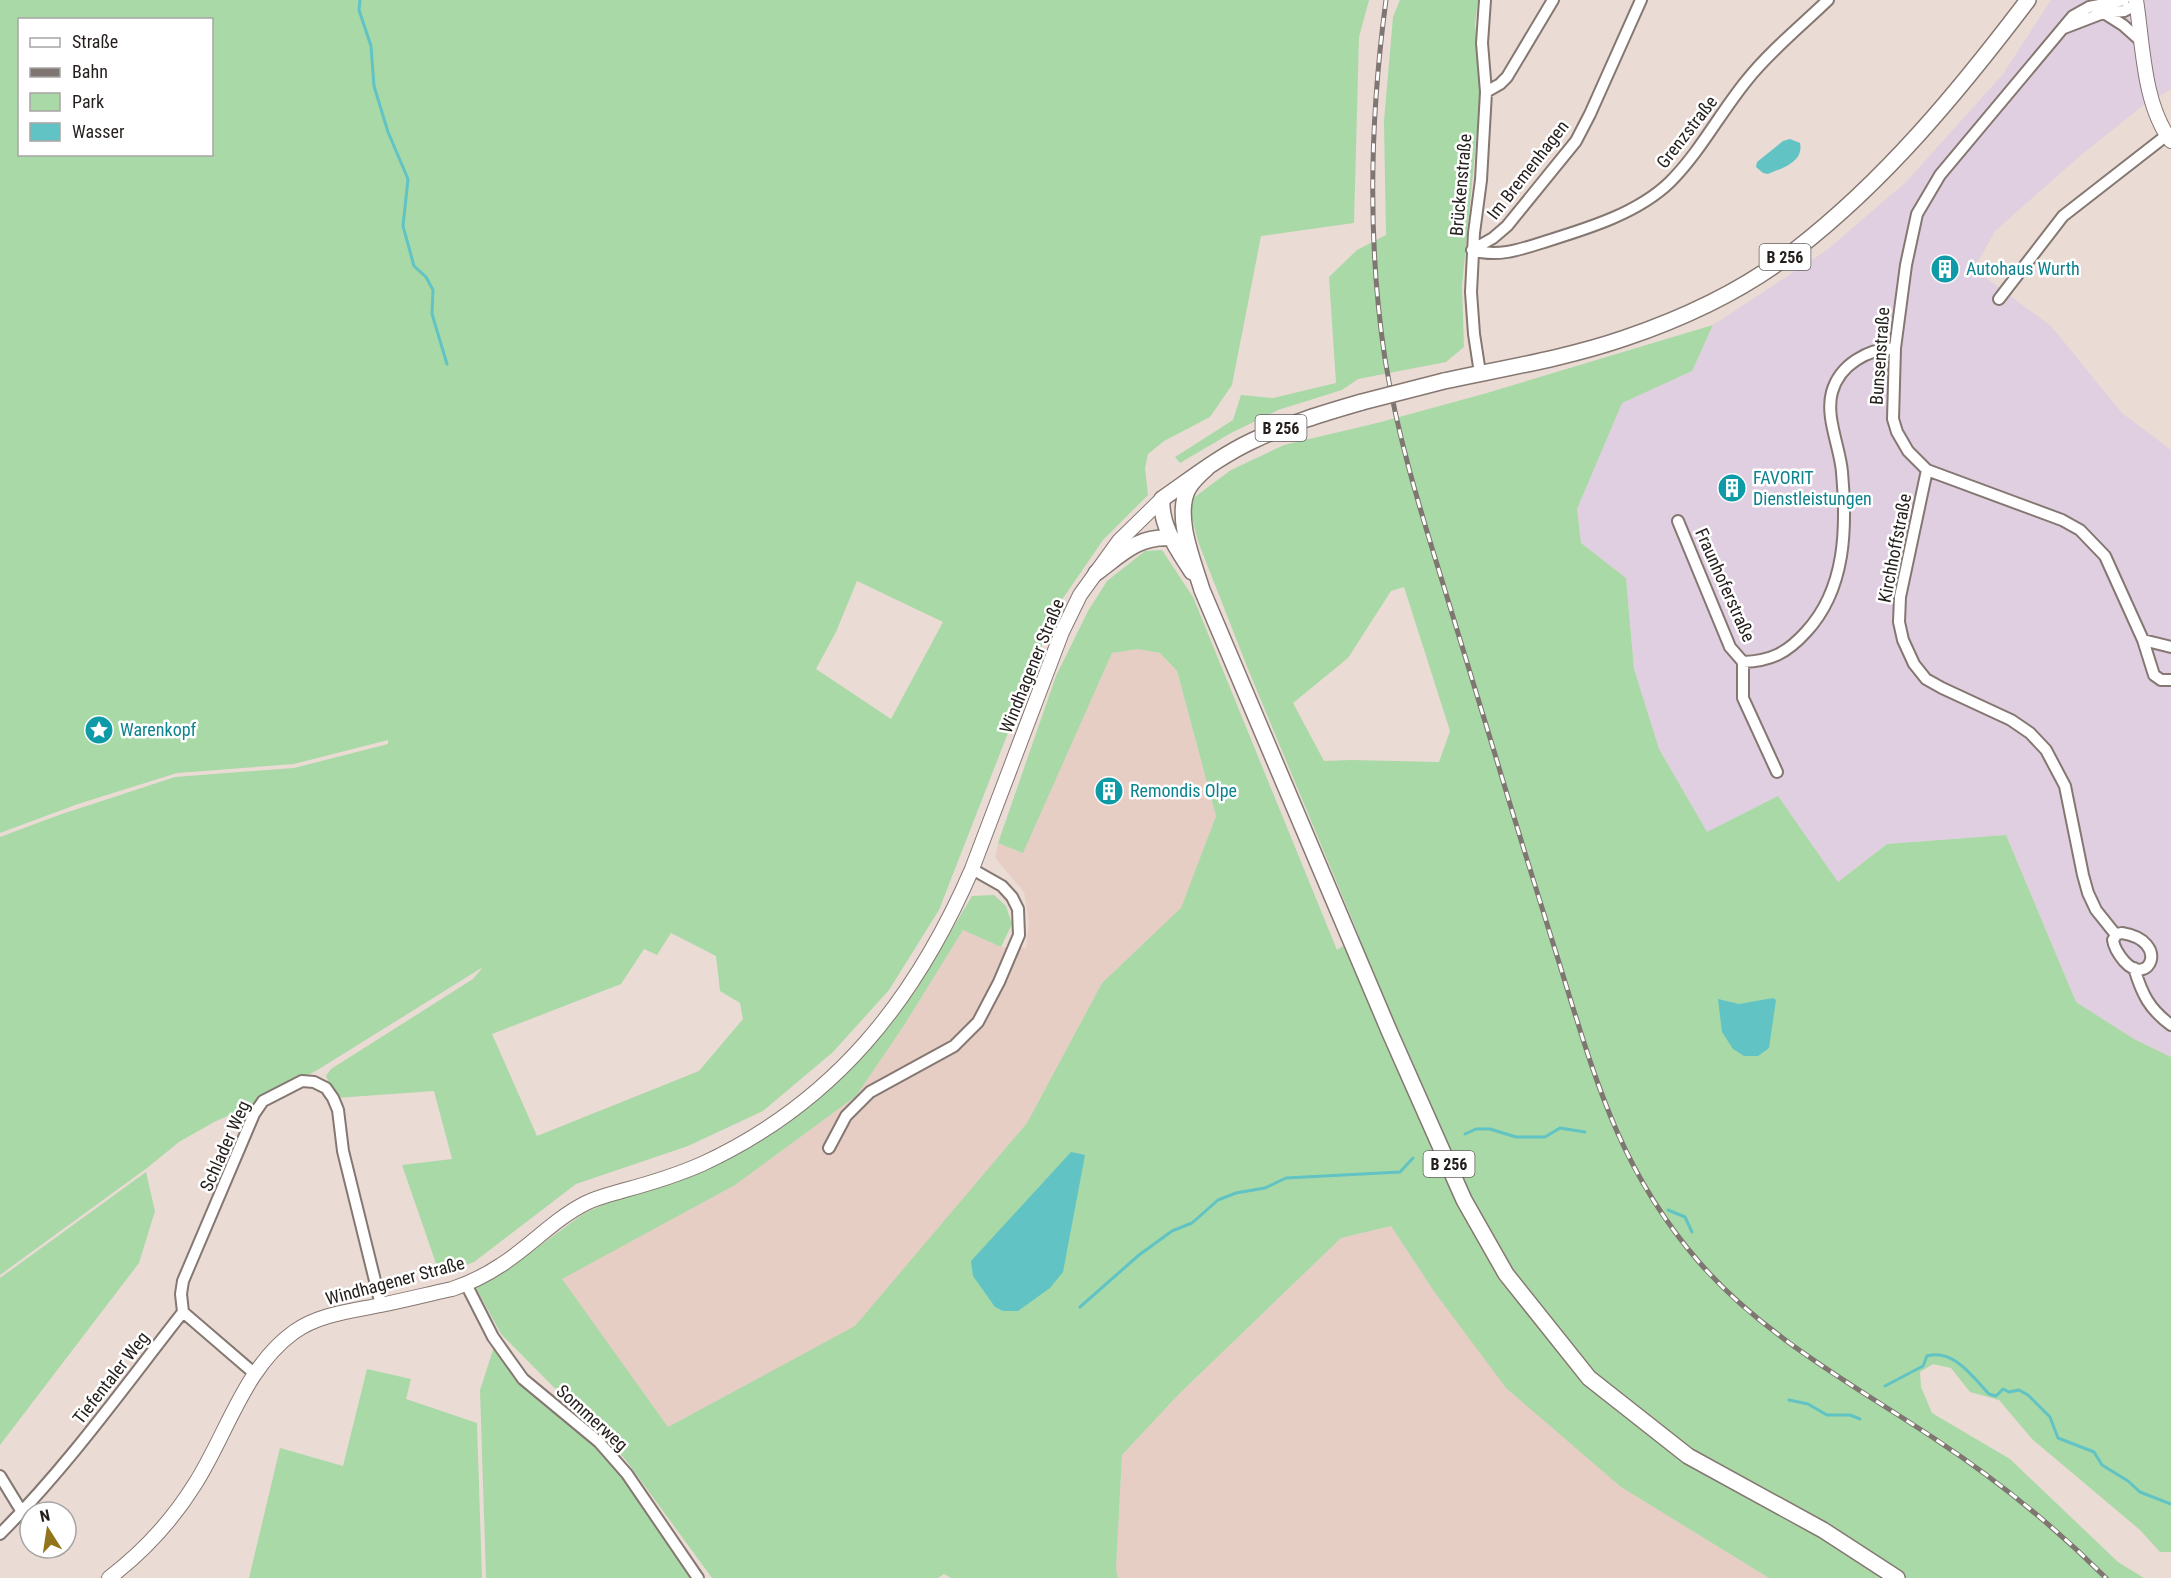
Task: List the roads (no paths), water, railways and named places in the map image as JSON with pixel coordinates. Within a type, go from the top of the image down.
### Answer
[{"type":"main road","name":"B 256","points":[[1202,590],[1171,538],[1161,509],[1162,499],[1250,442],[1291,423],[1444,381],[1577,352],[1624,338],[1676,319],[1743,284],[1793,252],[1854,201],[1908,147],[1961,86],[2028,0]]},
{"type":"main road","points":[[2132,1],[2154,107],[2169,138]]},
{"type":"main road","name":"B 256","points":[[1207,468],[1193,481],[1187,492],[1184,509],[1185,529],[1202,590],[1464,1200],[1506,1274],[1590,1378],[1688,1456],[1823,1530],[1897,1578]]},
{"type":"main road","name":"B 256","points":[[1162,499],[1185,529]]},
{"type":"main road","name":"Windhagener Straße","points":[[109,1578],[147,1545],[179,1509],[196,1483],[255,1374],[273,1351],[295,1332],[315,1321],[336,1314],[466,1284],[503,1264],[574,1209],[590,1201],[675,1175],[705,1163],[777,1123],[842,1069],[878,1031],[904,996],[932,951],[972,869],[1062,632],[1080,595],[1119,541],[1162,499]]},
{"type":"main road","points":[[1096,573],[1139,542],[1154,537],[1171,538]]},
{"type":"street","name":"Brückenstraße","points":[[1480,373],[1471,292],[1472,250],[1482,180],[1486,92],[1482,44],[1485,0]]},
{"type":"street","points":[[1486,92],[1500,84],[1506,76],[1553,0]]},
{"type":"street","name":"Im Bremenhagen","points":[[1472,250],[1493,238],[1507,226],[1576,141],[1641,0]]},
{"type":"street","name":"Grenzstraße","points":[[1472,250],[1486,254],[1522,249],[1602,222],[1654,194],[1668,183],[1689,160],[1755,70],[1828,0]]},
{"type":"street","name":"Bunsenstraße","points":[[2132,1],[2092,3],[2073,16],[1979,132],[1940,175],[1923,201],[1912,235],[1895,348],[1893,419],[1897,432],[1908,451],[1927,470],[2062,520],[2080,530],[2105,556],[2143,640],[2154,675],[2162,680],[2171,680]]},
{"type":"street","name":"Bunsenstraße","points":[[2062,29],[2103,13],[2124,11],[2132,1]]},
{"type":"street","points":[[2103,13],[2123,25],[2142,42]]},
{"type":"street","points":[[1999,299],[2063,216],[2169,138]]},
{"type":"street","name":"Fraunhoferstraße","points":[[1743,662],[1761,661],[1777,656],[1795,644],[1816,621],[1831,596],[1839,572],[1843,546],[1844,509],[1842,471],[1831,406],[1833,390],[1841,372],[1866,353],[1881,348],[1895,348]]},
{"type":"street","name":"Kirchhoffstraße","points":[[1927,470],[1900,597],[1899,622],[1903,640],[1914,664],[1926,679],[2012,720],[2030,733],[2046,750],[2065,786],[2088,893],[2096,910],[2116,935],[2113,945],[2125,962],[2134,968],[2143,996],[2171,1025]]},
{"type":"street","name":"Fraunhoferstraße","points":[[1678,522],[1730,646],[1743,662],[1743,698],[1777,772]]},
{"type":"street","points":[[2143,640],[2171,647]]},
{"type":"street","points":[[829,1148],[846,1116],[870,1092],[954,1046],[978,1022],[999,982],[1018,934],[1018,909],[1012,897],[1002,886],[972,869]]},
{"type":"street","points":[[2116,935],[2122,933],[2139,938],[2150,948],[2153,954],[2152,961],[2147,967],[2138,970],[2134,968]]},
{"type":"street","name":"Schlader Weg","points":[[183,1312],[181,1294],[183,1281],[254,1114],[263,1101],[302,1081],[314,1082],[326,1088],[338,1110],[342,1151],[381,1305]]},
{"type":"street","name":"Sommerweg","points":[[466,1284],[493,1337],[523,1379],[599,1442],[627,1474],[698,1578]]},
{"type":"street","points":[[183,1312],[255,1374]]},
{"type":"street","name":"Tiefentaler Weg","points":[[32,1500],[88,1434],[183,1312]]},
{"type":"street","points":[[0,1476],[18,1505]]},
{"type":"street","name":"Tiefentaler Weg","points":[[0,1534],[18,1516]]},
{"type":"water","points":[[1790,139],[1800,143],[1799,155],[1795,160],[1768,174],[1756,167],[1757,162],[1783,141]]},
{"type":"water","points":[[1773,998],[1776,1000],[1769,1048],[1758,1056],[1744,1056],[1733,1049],[1722,1032],[1718,999],[1739,1004]]},
{"type":"water","points":[[1071,1152],[1085,1155],[1063,1272],[1050,1288],[1018,1311],[1003,1311],[995,1307],[973,1276],[971,1261]]},
{"type":"waterway","points":[[360,0],[359,10],[371,46],[374,86],[388,132],[408,179],[403,226],[414,266],[426,277],[433,290],[432,314],[447,364]]},
{"type":"waterway","points":[[1465,1134],[1476,1129],[1490,1129],[1516,1137],[1545,1137],[1560,1128],[1585,1132]]},
{"type":"waterway","points":[[1080,1307],[1139,1255],[1172,1231],[1192,1223],[1218,1200],[1236,1193],[1265,1188],[1286,1178],[1400,1172],[1413,1158]]},
{"type":"waterway","points":[[1668,1210],[1685,1217],[1692,1232]]},
{"type":"waterway","points":[[1885,1386],[1923,1366],[1927,1356],[1945,1356],[1969,1372],[1989,1394],[1996,1396],[2003,1389],[2009,1392],[2019,1390],[2028,1395],[2050,1417],[2058,1438],[2094,1452],[2102,1465],[2128,1481],[2140,1492],[2171,1504]]},
{"type":"waterway","points":[[1789,1400],[1808,1404],[1827,1415],[1850,1415],[1860,1419]]},
{"type":"railway","points":[[1386,0],[1374,135],[1373,224],[1379,314],[1390,387],[1409,468],[1432,547],[1574,1012],[1600,1088],[1630,1160],[1672,1228],[1724,1289],[1751,1313],[1811,1358],[1935,1439],[2002,1487],[2066,1540],[2106,1578]]},
{"type":"place","name":"Autohaus Wurth","points":[[1945,269]]},
{"type":"place","name":"FAVORIT Dienstleistungen","points":[[1732,488]]},
{"type":"place","name":"Warenkopf","points":[[99,730]]},
{"type":"place","name":"Remondis Olpe","points":[[1109,791]]}]
